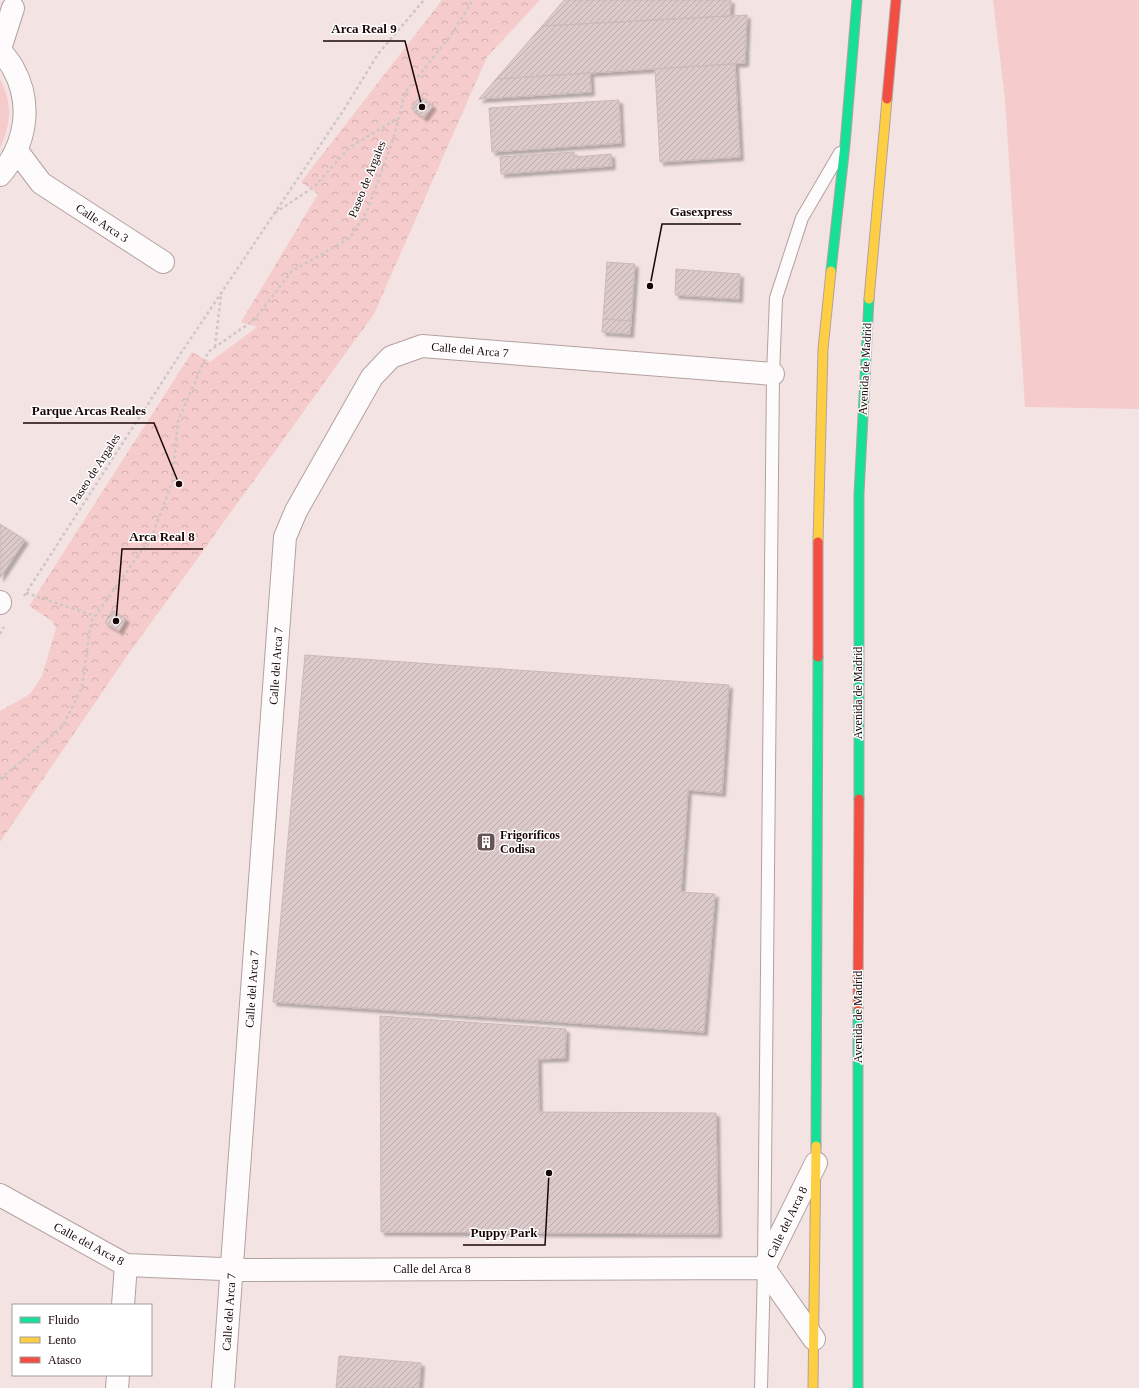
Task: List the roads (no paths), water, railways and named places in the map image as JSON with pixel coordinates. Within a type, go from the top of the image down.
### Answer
[{"type":"main road","points":[[813,1388],[816,1164],[818,534],[823,349],[858,0]]},
{"type":"main road","name":"Avenida de Madrid","points":[[858,1388],[859,494],[868,305],[896,0]]},
{"type":"street","points":[[0,175],[17,151],[24,130],[25,108],[22,87],[13,67],[0,50],[11,9]]},
{"type":"street","name":"Calle Arca 3","points":[[17,151],[41,183],[162,262]]},
{"type":"street","name":"Calle Arca 3","points":[[0,175],[41,183]]},
{"type":"street","name":"Calle del Arca 7","points":[[223,1388],[285,537],[296,511],[372,377],[391,357],[422,346],[773,374]]},
{"type":"street","name":"Calle del Arca 8","points":[[0,1195],[126,1265],[232,1269],[764,1268],[816,1164]]},
{"type":"street","points":[[123,1304],[126,1265]]},
{"type":"street","points":[[764,1268],[814,1339]]},
{"type":"street","points":[[117,1388],[118,1376]]},
{"type":"lane","points":[[761,1388],[764,1268],[773,374],[776,298],[802,218],[844,145]]},
{"type":"place","name":"Arca Real 9","points":[[422,107]]},
{"type":"place","name":"Gasexpress","points":[[650,286]]},
{"type":"place","name":"Parque Arcas Reales","points":[[179,484]]},
{"type":"place","name":"Arca Real 8","points":[[116,621]]},
{"type":"place","name":"Frigoríficos Codisa","points":[[486,842]]},
{"type":"place","name":"Puppy Park","points":[[549,1173]]}]
